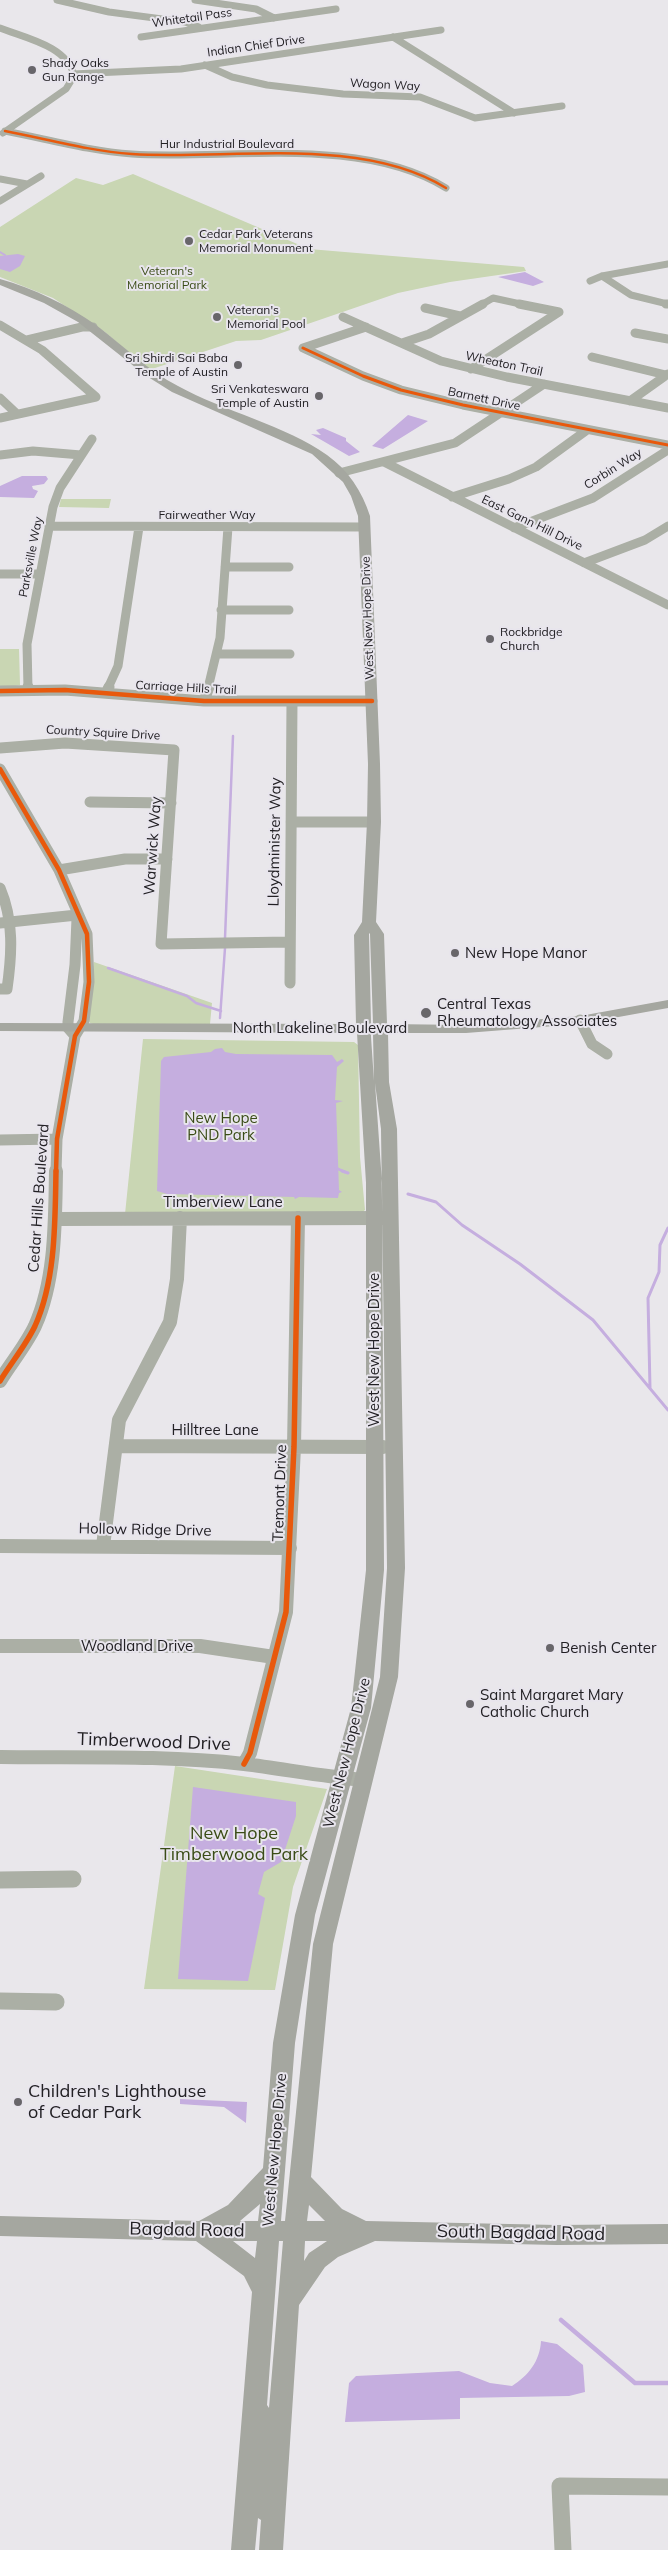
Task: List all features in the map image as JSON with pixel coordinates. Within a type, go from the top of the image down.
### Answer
[{"type":"main road","name":"West New Hope Drive","points":[[0,282],[40,297],[87,328],[141,376],[161,388],[302,450],[340,473],[356,491],[364,516],[372,701],[374,822],[369,922],[361,934],[364,1032],[374,1184],[375,1570],[366,1675],[361,1708],[306,1915],[284,2043],[243,2550]]},
{"type":"main road","name":"West New Hope Drive","points":[[0,286],[50,307],[87,328]]},
{"type":"main road","name":"West New Hope Drive","points":[[271,2550],[294,2232],[323,1944],[389,1677],[396,1568],[389,1129],[382,1082],[377,934],[369,922]]},
{"type":"main road","name":"North Lakeline Boulevard","points":[[583,1024],[668,1004]]},
{"type":"main road","name":"North Lakeline Boulevard","points":[[0,1027],[75,1030],[381,1032],[486,1036],[668,1015]]},
{"type":"main road","name":"North Lakeline Boulevard","points":[[0,1035],[75,1030]]},
{"type":"main road","points":[[369,1120],[379,1127],[380,1158],[383,1163],[390,1166]]},
{"type":"main road","points":[[200,2231],[223,2222],[249,2203],[273,2172]]},
{"type":"main road","points":[[299,2178],[321,2204],[352,2227],[373,2231]]},
{"type":"main road","name":"Bagdad Road","points":[[0,2226],[200,2231],[373,2231]]},
{"type":"main road","points":[[200,2231],[252,2269],[264,2292]]},
{"type":"main road","points":[[288,2303],[317,2260],[330,2250],[373,2231]]},
{"type":"main road","name":"South Bagdad Road","points":[[373,2231],[668,2234]]},
{"type":"main road","points":[[254,2408],[263,2420],[266,2434],[262,2494],[264,2508],[273,2515]]},
{"type":"street","points":[[57,0],[109,12],[186,22],[202,28]]},
{"type":"street","points":[[194,0],[256,9],[274,18]]},
{"type":"street","name":"Whitetail Pass","points":[[141,37],[336,8]]},
{"type":"street","points":[[0,28],[57,52],[72,66],[73,74],[66,89],[2,134]]},
{"type":"street","name":"Indian Chief Drive","points":[[73,74],[160,71],[441,30]]},
{"type":"street","points":[[0,36],[20,36]]},
{"type":"street","points":[[392,37],[514,113]]},
{"type":"street","name":"Wagon Way","points":[[205,65],[232,77],[267,85],[343,94],[420,97],[475,118],[562,106]]},
{"type":"street","name":"Hur Industrial Boulevard","points":[[2,134],[85,150],[155,154],[284,152],[330,155],[380,163],[418,174],[446,188]]},
{"type":"street","points":[[0,201],[41,176]]},
{"type":"street","points":[[0,179],[27,184]]},
{"type":"street","points":[[590,281],[602,276],[668,264]]},
{"type":"street","points":[[602,276],[631,295],[668,304]]},
{"type":"street","points":[[402,343],[416,340],[493,298],[559,312],[471,369]]},
{"type":"street","points":[[425,308],[460,316]]},
{"type":"street","name":"Wheaton Trail","points":[[343,317],[441,361],[471,369],[668,408]]},
{"type":"street","points":[[0,325],[29,342],[96,397],[0,418]]},
{"type":"street","name":"Barnett Drive","points":[[366,327],[302,348],[364,376],[401,390],[502,413],[668,445]]},
{"type":"street","points":[[29,342],[87,328]]},
{"type":"street","points":[[635,333],[668,339]]},
{"type":"street","points":[[592,357],[667,374]]},
{"type":"street","points":[[630,401],[667,374]]},
{"type":"street","points":[[340,473],[455,443],[544,384]]},
{"type":"street","points":[[0,398],[17,414]]},
{"type":"street","points":[[452,497],[509,479],[536,467],[588,430]]},
{"type":"street","name":"Parksville Way","points":[[28,690],[27,644],[49,526],[60,488],[92,439]]},
{"type":"street","name":"Corbin Way","points":[[514,528],[594,498],[668,450]]},
{"type":"street","points":[[0,456],[33,451],[81,455]]},
{"type":"street","name":"East Gann Hill Drive","points":[[384,462],[667,603]]},
{"type":"street","name":"Fairweather Way","points":[[49,526],[364,528]]},
{"type":"street","points":[[584,563],[645,540],[668,526]]},
{"type":"street","points":[[106,693],[118,666],[139,527]]},
{"type":"street","points":[[204,701],[212,682],[217,651],[228,527]]},
{"type":"street","points":[[225,564],[288,567]]},
{"type":"street","points":[[0,574],[40,574]]},
{"type":"street","points":[[222,607],[289,610]]},
{"type":"street","points":[[217,651],[290,654]]},
{"type":"street","name":"Carriage Hills Trail","points":[[0,691],[28,690],[106,693],[204,701],[372,701]]},
{"type":"street","name":"Lloydminister Way","points":[[290,983],[292,701]]},
{"type":"street","name":"Country Squire Drive","points":[[0,748],[40,742],[65,741],[174,750]]},
{"type":"street","name":"Warwick Way","points":[[174,750],[161,944],[289,942]]},
{"type":"street","name":"Cedar Hills Boulevard","points":[[0,769],[59,870],[77,915],[87,934],[90,959],[84,1021],[75,1030]]},
{"type":"street","points":[[90,802],[171,803]]},
{"type":"street","points":[[291,822],[374,822]]},
{"type":"street","points":[[59,870],[125,859],[167,859]]},
{"type":"street","points":[[0,888],[12,957],[3,989]]},
{"type":"street","points":[[6,922],[77,915]]},
{"type":"street","name":"Cedar Hills Boulevard","points":[[0,1381],[35,1326],[49,1280],[55,1219],[57,1139],[75,1030],[77,915]]},
{"type":"street","points":[[583,1024],[592,1044],[607,1054]]},
{"type":"street","points":[[0,1140],[57,1139]]},
{"type":"street","points":[[103,1546],[119,1420],[139,1378],[161,1342],[170,1322],[177,1279],[180,1218]]},
{"type":"street","name":"Tremont Drive","points":[[244,1764],[250,1753],[286,1612],[294,1447],[298,1218]]},
{"type":"street","name":"Timberview Lane","points":[[55,1219],[391,1218]]},
{"type":"street","name":"Hilltree Lane","points":[[116,1446],[395,1447]]},
{"type":"street","name":"Hollow Ridge Drive","points":[[0,1546],[290,1548]]},
{"type":"street","name":"Woodland Drive","points":[[0,1646],[200,1646],[274,1657]]},
{"type":"street","name":"Timberwood Drive","points":[[0,1757],[152,1758],[244,1764],[325,1777],[365,1780]]},
{"type":"street","points":[[0,1880],[73,1879]]},
{"type":"street","points":[[0,2001],[56,2002]]},
{"type":"street","points":[[563,2550],[560,2486],[668,2487]]},
{"type":"green space","name":"Veteran's Memorial Park","points":[[133,174],[309,249],[524,267],[526,271],[450,282],[398,293],[261,340],[236,341],[149,370],[105,332],[53,298],[0,277],[0,227],[76,178],[103,185]]},
{"type":"green space","points":[[61,499],[111,499],[109,508],[59,507]]},
{"type":"green space","points":[[0,649],[19,649],[20,685],[0,688]]},
{"type":"green space","points":[[94,962],[212,1003],[210,1024],[96,1025],[90,1023],[88,1019]]},
{"type":"green space","name":"New Hope PND Park","points":[[143,1039],[354,1042],[358,1045],[360,1157],[365,1210],[361,1213],[125,1214]]},
{"type":"green space","name":"New Hope Timberwood Park","points":[[175,1766],[327,1789],[293,1887],[275,1990],[144,1989]]},
{"type":"shaded area","points":[[18,254],[25,256],[20,266],[10,272],[0,269],[0,256]]},
{"type":"shaded area","points":[[525,272],[544,282],[533,286],[498,277]]},
{"type":"shaded area","points":[[408,415],[428,421],[383,449],[372,446]]},
{"type":"shaded area","points":[[323,428],[346,438],[346,441],[360,452],[349,456],[311,434],[321,435],[316,430]]},
{"type":"shaded area","points":[[22,476],[46,476],[48,479],[44,484],[32,486],[33,489],[38,491],[34,498],[0,497],[0,486]]},
{"type":"shaded area","name":"New Hope PND Park","points":[[222,1048],[225,1052],[236,1054],[332,1055],[337,1062],[342,1059],[344,1061],[337,1067],[335,1100],[343,1101],[336,1103],[339,1190],[342,1192],[339,1193],[338,1198],[299,1197],[295,1199],[294,1197],[167,1194],[157,1191],[161,1061],[164,1057],[211,1052]]},
{"type":"shaded area","points":[[193,1787],[296,1802],[296,1816],[281,1862],[264,1872],[258,1894],[265,1898],[248,1981],[178,1979]]},
{"type":"shaded area","points":[[180,2099],[247,2102],[246,2123],[224,2107],[180,2104]]},
{"type":"shaded area","points":[[541,2341],[557,2344],[583,2365],[585,2392],[569,2396],[460,2398],[460,2419],[345,2422],[349,2383],[356,2376],[459,2371],[490,2383],[512,2386],[528,2373],[536,2361]]},
{"type":"waterway","points":[[0,252],[5,255]]},
{"type":"waterway","points":[[225,938],[233,736]]},
{"type":"waterway","points":[[221,1011],[225,948]]},
{"type":"waterway","points":[[108,968],[187,996],[196,1003],[221,1011]]},
{"type":"waterway","points":[[220,1018],[221,1011]]},
{"type":"waterway","points":[[336,1168],[345,1172]]},
{"type":"waterway","points":[[408,1194],[436,1202],[462,1225],[520,1264],[593,1320],[668,1410]]},
{"type":"waterway","points":[[650,1388],[648,1298],[659,1272],[660,1245],[668,1228]]},
{"type":"waterway","points":[[561,2320],[635,2383],[668,2383]]},
{"type":"cycle path","points":[[5,131],[85,148],[132,154],[298,153],[364,160],[416,174],[446,188]]},
{"type":"cycle path","points":[[303,348],[363,376],[401,390],[463,405],[668,445]]},
{"type":"cycle path","points":[[0,691],[65,690],[204,701],[372,701]]},
{"type":"cycle path","points":[[0,769],[59,870],[87,934],[89,982],[84,1021],[75,1036],[57,1139],[55,1219],[49,1280],[35,1326],[0,1381]]},
{"type":"cycle path","points":[[244,1764],[250,1753],[286,1612],[294,1447],[298,1218]]},
{"type":"place","name":"Shady Oaks Gun Range","points":[[32,70]]},
{"type":"place","name":"Cedar Park Veterans Memorial Monument","points":[[189,241]]},
{"type":"place","name":"Veteran's Memorial Pool","points":[[217,317]]},
{"type":"place","name":"Sri Shirdi Sai Baba Temple of Austin","points":[[238,365]]},
{"type":"place","name":"Sri Venkateswara Temple of Austin","points":[[319,396]]},
{"type":"place","name":"Rockbridge Church","points":[[490,639]]},
{"type":"place","name":"New Hope Manor","points":[[455,953]]},
{"type":"place","name":"Central Texas Rheumatology Associates","points":[[426,1013]]},
{"type":"place","name":"Benish Center","points":[[550,1648]]},
{"type":"place","name":"Saint Margaret Mary Catholic Church","points":[[470,1704]]},
{"type":"place","name":"Children's Lighthouse of Cedar Park","points":[[18,2102]]}]
